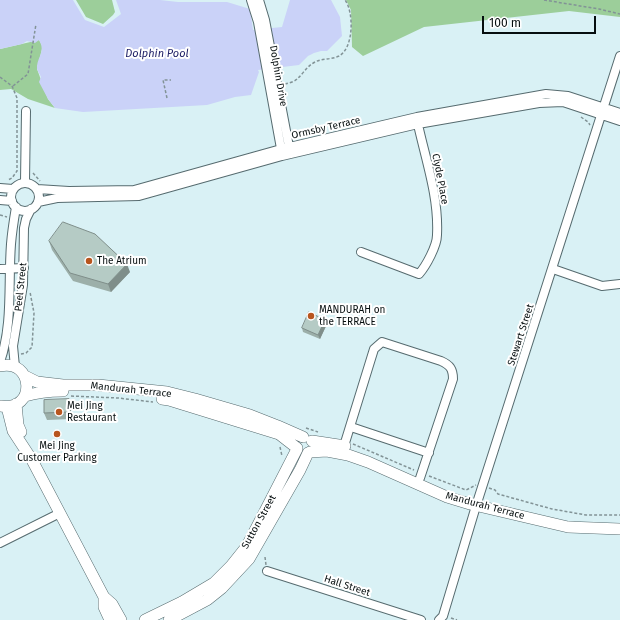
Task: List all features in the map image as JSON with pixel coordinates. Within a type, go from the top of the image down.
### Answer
[{"type":"main road","points":[[0,366],[10,365],[21,371],[25,376],[27,390],[12,403],[18,425],[32,460],[104,597],[112,604],[121,620]]},
{"type":"main road","name":"Mandurah Terrace","points":[[25,376],[37,382],[63,385],[98,385],[166,392],[195,399],[250,415],[278,426],[308,446],[348,455],[368,462],[447,497],[581,522],[620,522]]},
{"type":"main road","name":"Mandurah Terrace","points":[[12,403],[36,392],[51,391],[110,393],[168,400],[279,434],[297,448],[302,454],[308,446]]},
{"type":"main road","name":"Mandurah Terrace","points":[[308,446],[345,444],[421,476],[477,503],[568,527],[620,529]]},
{"type":"main road","name":"Sutton Street","points":[[145,620],[207,600],[222,588],[249,559],[300,470],[308,446]]},
{"type":"main road","name":"Sutton Street","points":[[169,620],[231,566],[247,546],[297,448]]},
{"type":"main road","points":[[104,597],[104,607],[110,620]]},
{"type":"street","name":"Dolphin Drive","points":[[251,0],[259,10],[280,95],[290,150]]},
{"type":"street","name":"Dolphin Drive","points":[[259,0],[259,10],[272,103],[281,152]]},
{"type":"street","name":"Stewart Street","points":[[439,620],[443,616],[477,503],[620,56]]},
{"type":"street","name":"Ormsby Terrace","points":[[37,189],[69,191],[134,190],[281,152],[418,120],[539,102],[563,102],[602,111],[620,113]]},
{"type":"street","points":[[25,182],[26,111]]},
{"type":"street","name":"Ormsby Terrace","points":[[602,111],[620,121]]},
{"type":"street","name":"Clyde Place","points":[[361,252],[419,274],[426,266],[437,237],[435,201],[418,120]]},
{"type":"street","name":"Ormsby Terrace","points":[[38,202],[57,198],[139,196],[281,152]]},
{"type":"street","points":[[0,200],[14,204],[23,210],[31,209],[38,202],[39,198],[37,189],[25,182],[21,183],[13,189],[11,197],[14,204]]},
{"type":"street","points":[[0,188],[13,189]]},
{"type":"street","name":"Peel Street","points":[[0,362],[5,344],[10,299],[11,244],[14,204]]},
{"type":"street","name":"Peel Street","points":[[15,367],[13,346],[23,285],[24,228],[26,219],[31,209]]},
{"type":"street","points":[[0,269],[24,268]]},
{"type":"street","points":[[552,270],[602,286],[620,284]]},
{"type":"street","points":[[345,444],[374,349],[377,345],[382,342],[441,361],[450,366],[453,370],[453,378],[421,476]]},
{"type":"street","points":[[351,427],[429,453]]},
{"type":"street","points":[[0,543],[60,513]]},
{"type":"street","name":"Hall Street","points":[[267,571],[421,620]]},
{"type":"path","points":[[281,86],[296,80],[316,61],[339,56],[345,50],[350,42],[351,34],[349,7],[344,0]]},
{"type":"path","points":[[544,0],[600,8],[620,14]]},
{"type":"path","points":[[12,86],[28,74],[36,24]]},
{"type":"path","points":[[0,77],[12,86],[17,98],[16,171],[12,178],[6,181]]},
{"type":"path","points":[[167,98],[163,80],[171,80]]},
{"type":"path","points":[[345,444],[363,447],[421,476],[466,490],[473,486],[483,487],[495,490],[498,494],[552,509],[586,515],[620,515]]},
{"type":"green space","points":[[76,0],[112,0],[115,12],[103,24],[86,17]]},
{"type":"green space","points":[[346,0],[620,0],[620,17],[569,11],[424,27],[363,56],[352,47],[351,10]]},
{"type":"green space","points":[[39,40],[42,45],[42,49],[37,69],[48,99],[55,108],[28,99],[11,89],[0,90],[0,49]]},
{"type":"water","name":"Dolphin Pool","points":[[0,0],[73,0],[85,20],[104,27],[121,14],[116,0],[227,2],[250,9],[253,30],[282,27],[290,0],[331,0],[340,17],[342,36],[327,51],[321,51],[308,56],[299,65],[258,70],[259,72],[251,95],[235,97],[207,105],[83,112],[55,108],[48,99],[39,82],[41,77],[37,70],[37,64],[42,48],[39,40],[35,43],[27,41],[22,44],[0,49]]},
{"type":"building","name":"The Atrium","points":[[63,222],[95,234],[127,264],[108,284],[70,273],[49,241]]},
{"type":"building","name":"MANDURAH on the TERRACE","points":[[309,312],[325,320],[318,335],[302,328]]},
{"type":"building","points":[[69,399],[69,412],[44,413],[44,400]]},
{"type":"place","name":"The Atrium","points":[[89,261]]},
{"type":"place","name":"MANDURAH on the TERRACE","points":[[311,316]]},
{"type":"place","name":"Mei Jing Restaurant","points":[[59,412]]},
{"type":"place","name":"Mei Jing Customer Parking","points":[[57,434]]}]
